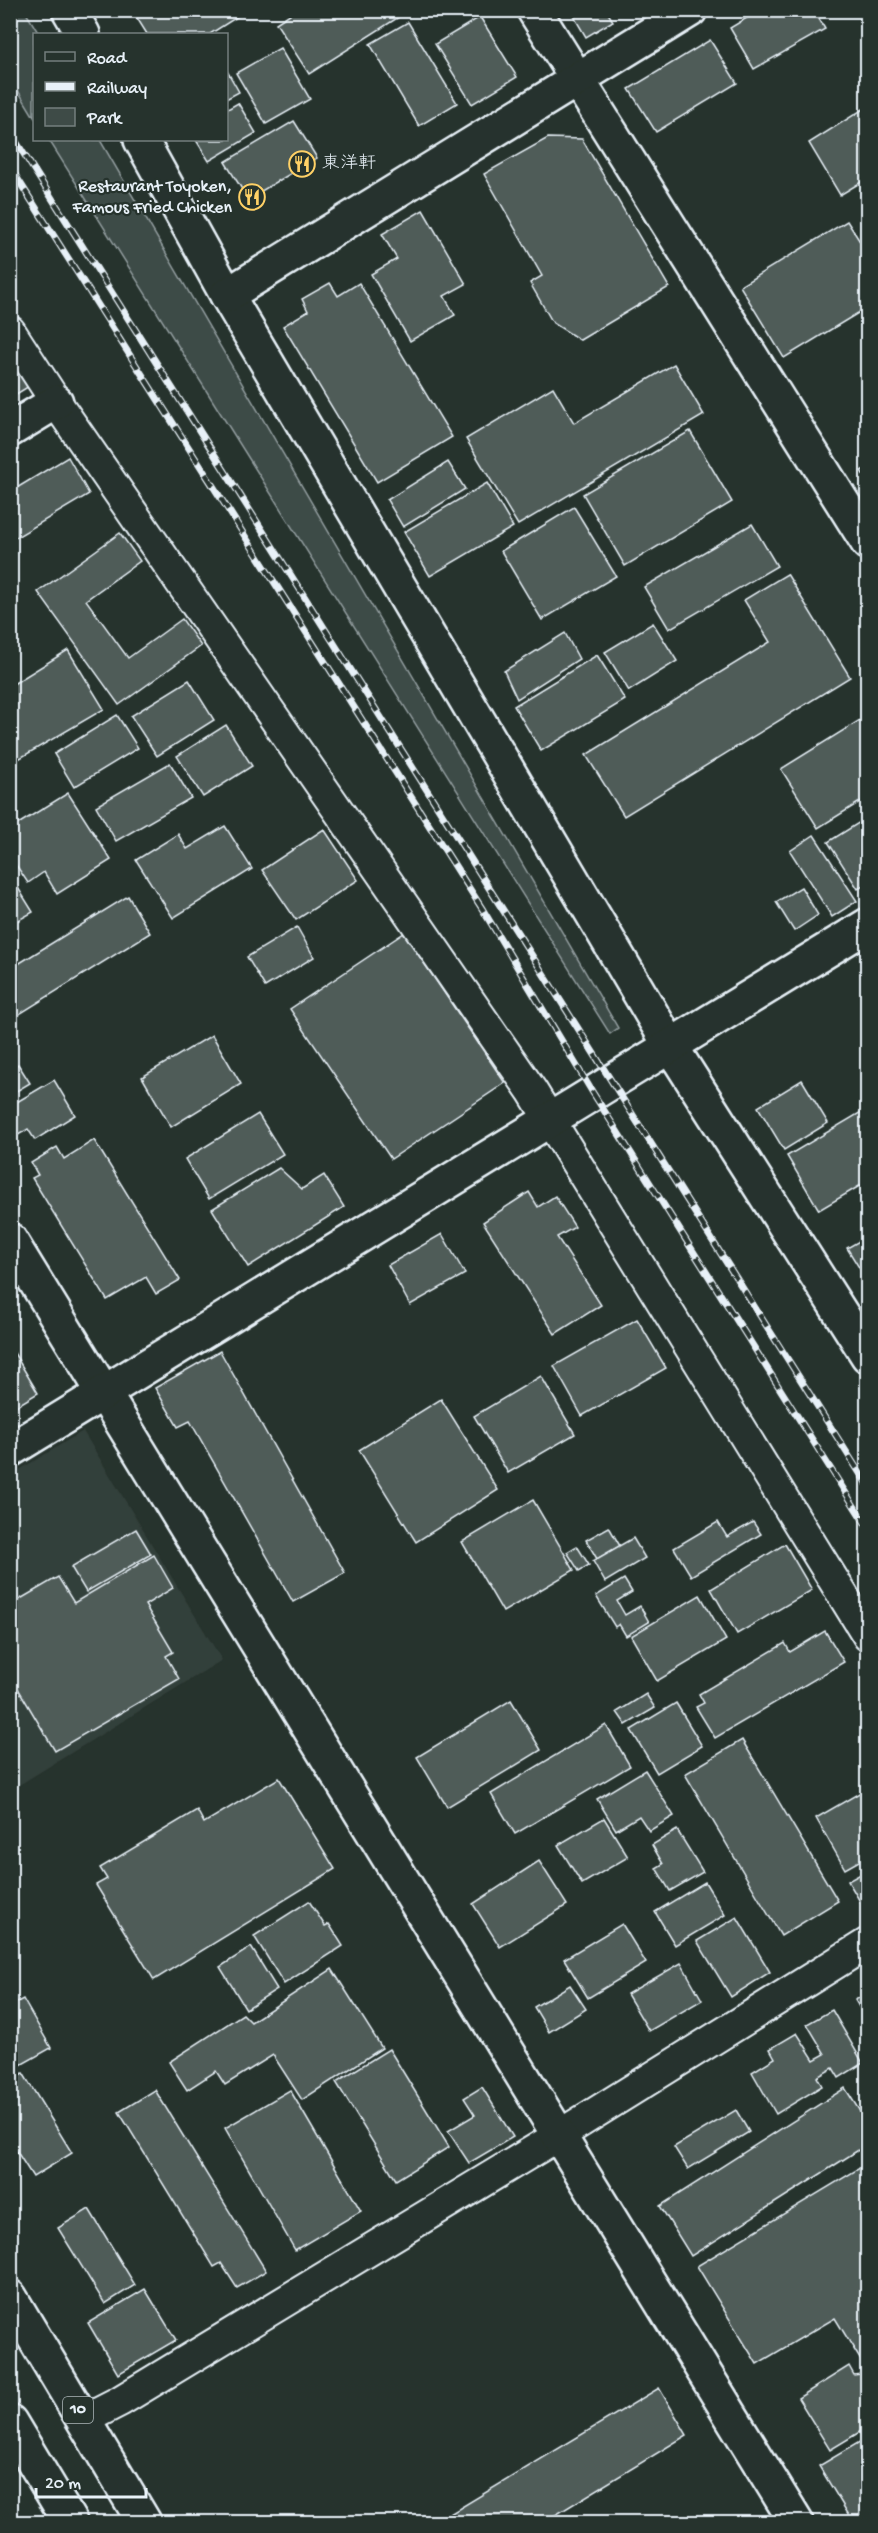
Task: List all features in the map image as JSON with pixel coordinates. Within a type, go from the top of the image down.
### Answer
[{"type":"main road","points":[[69,10],[82,33]]},
{"type":"main road","points":[[534,10],[867,543]]},
{"type":"main road","points":[[227,295],[690,10]]},
{"type":"main road","points":[[142,141],[227,295],[669,1045],[867,1356]]},
{"type":"main road","points":[[10,430],[56,402]]},
{"type":"main road","points":[[10,1450],[867,925]]},
{"type":"main road","points":[[10,1240],[796,2523]]},
{"type":"main road","name":"10","points":[[10,2297],[144,2523]]},
{"type":"main road","points":[[10,2422],[70,2523]]},
{"type":"street","points":[[10,331],[56,402],[550,1119],[867,1636]]},
{"type":"street","points":[[83,2420],[120,2401],[558,2136],[867,1943]]},
{"type":"shaded area","points":[[83,1431],[222,1660],[11,1790],[11,1475]]},
{"type":"green space","points":[[11,10],[25,11],[38,33],[33,33],[33,115],[11,79]]},
{"type":"green space","points":[[50,141],[101,141],[618,1028],[610,1034]]},
{"type":"building","points":[[132,10],[248,10],[212,33],[146,33]]},
{"type":"building","points":[[296,10],[410,10],[309,74],[276,23]]},
{"type":"building","points":[[570,10],[606,10],[613,21],[586,37]]},
{"type":"building","points":[[760,10],[814,10],[825,29],[754,69],[730,28]]},
{"type":"building","points":[[858,10],[868,10],[868,26]]},
{"type":"building","points":[[480,17],[517,77],[472,104],[435,44]]},
{"type":"building","points":[[408,22],[457,103],[419,126],[370,44]]},
{"type":"building","points":[[710,40],[737,83],[656,132],[629,89]]},
{"type":"building","points":[[280,48],[310,99],[266,124],[236,73]]},
{"type":"building","points":[[228,73],[239,92],[228,98]]},
{"type":"building","points":[[238,103],[256,133],[209,161],[197,141],[228,141],[228,109]]},
{"type":"building","points":[[868,106],[868,178],[840,195],[809,143]]},
{"type":"building","points":[[294,121],[317,158],[248,199],[225,162]]},
{"type":"building","points":[[548,138],[582,139],[669,287],[580,340],[553,323],[530,283],[542,276],[484,174]]},
{"type":"building","points":[[423,210],[466,284],[444,296],[455,315],[410,341],[371,274],[397,259],[382,234]]},
{"type":"building","points":[[847,221],[868,254],[868,307],[784,358],[740,286]]},
{"type":"building","points":[[330,283],[338,296],[359,283],[452,437],[377,482],[283,326],[308,311],[302,299]]},
{"type":"building","points":[[10,353],[31,385],[10,398]]},
{"type":"building","points":[[674,364],[704,415],[518,525],[466,439],[553,387],[574,423]]},
{"type":"building","points":[[690,431],[732,502],[625,566],[583,494]]},
{"type":"building","points":[[68,457],[89,494],[10,541],[10,492]]},
{"type":"building","points":[[448,462],[465,489],[403,527],[387,500]]},
{"type":"building","points":[[868,467],[868,482],[861,471]]},
{"type":"building","points":[[487,483],[513,527],[430,576],[404,532]]},
{"type":"building","points":[[574,507],[616,576],[542,620],[501,551]]},
{"type":"building","points":[[752,524],[777,566],[669,629],[644,587]]},
{"type":"building","points":[[120,533],[140,561],[86,600],[128,658],[182,619],[201,646],[119,705],[38,592]]},
{"type":"building","points":[[787,574],[850,677],[624,816],[586,755],[770,642],[744,600]]},
{"type":"building","points":[[653,623],[677,661],[629,691],[605,652]]},
{"type":"building","points":[[565,633],[579,659],[517,699],[504,671]]},
{"type":"building","points":[[68,650],[104,709],[10,764],[10,686]]},
{"type":"building","points":[[597,655],[625,700],[541,751],[514,706]]},
{"type":"building","points":[[189,680],[214,720],[157,756],[131,716]]},
{"type":"building","points":[[117,715],[138,748],[74,787],[54,754]]},
{"type":"building","points":[[868,715],[868,797],[818,828],[781,769]]},
{"type":"building","points":[[226,725],[252,766],[203,797],[177,756]]},
{"type":"building","points":[[170,763],[191,798],[116,841],[96,806]]},
{"type":"building","points":[[68,793],[111,860],[57,894],[44,872],[28,883],[10,856],[10,829]]},
{"type":"building","points":[[868,817],[868,883],[858,889],[828,842]]},
{"type":"building","points":[[225,826],[252,869],[173,918],[136,860],[178,834],[187,849]]},
{"type":"building","points":[[324,829],[358,880],[296,920],[262,870]]},
{"type":"building","points":[[814,835],[857,901],[832,917],[790,851]]},
{"type":"building","points":[[10,875],[33,912],[10,925]]},
{"type":"building","points":[[801,887],[818,915],[794,931],[776,902]]},
{"type":"building","points":[[128,896],[150,933],[10,1020],[10,969]]},
{"type":"building","points":[[297,927],[314,957],[265,987],[247,957]]},
{"type":"building","points":[[404,933],[505,1083],[391,1159],[290,1009]]},
{"type":"building","points":[[212,1035],[241,1084],[171,1127],[142,1077]]},
{"type":"building","points":[[18,1064],[30,1083],[10,1095],[10,1069]]},
{"type":"building","points":[[54,1080],[75,1115],[35,1140],[28,1129],[10,1140],[10,1106]]},
{"type":"building","points":[[802,1080],[828,1123],[784,1150],[758,1107]]},
{"type":"building","points":[[868,1108],[868,1181],[819,1210],[787,1156]]},
{"type":"building","points":[[258,1114],[283,1154],[209,1199],[185,1159]]},
{"type":"building","points":[[94,1140],[180,1280],[156,1294],[146,1277],[107,1300],[32,1178],[38,1175],[31,1163],[57,1147],[64,1159]]},
{"type":"building","points":[[279,1168],[302,1189],[324,1175],[344,1207],[248,1267],[212,1209]]},
{"type":"building","points":[[529,1192],[538,1207],[555,1196],[575,1227],[557,1237],[601,1305],[555,1334],[483,1222]]},
{"type":"building","points":[[442,1234],[465,1274],[410,1305],[388,1265]]},
{"type":"building","points":[[868,1236],[868,1282],[847,1248]]},
{"type":"building","points":[[637,1319],[666,1368],[582,1416],[554,1366]]},
{"type":"building","points":[[10,1349],[38,1393],[10,1410]]},
{"type":"building","points":[[220,1351],[345,1573],[293,1602],[190,1421],[178,1427],[155,1388]]},
{"type":"building","points":[[541,1376],[575,1434],[508,1473],[474,1416]]},
{"type":"building","points":[[441,1399],[498,1490],[416,1542],[359,1450]]},
{"type":"building","points":[[533,1500],[574,1570],[503,1612],[462,1542]]},
{"type":"building","points":[[718,1522],[727,1537],[753,1522],[761,1534],[691,1576],[674,1548]]},
{"type":"building","points":[[609,1527],[620,1546],[597,1559],[586,1540]]},
{"type":"building","points":[[136,1529],[151,1554],[86,1592],[71,1567]]},
{"type":"building","points":[[633,1538],[645,1558],[605,1582],[593,1561]]},
{"type":"building","points":[[785,1544],[812,1590],[737,1634],[711,1589]]},
{"type":"building","points":[[577,1546],[589,1565],[579,1571],[567,1552]]},
{"type":"building","points":[[154,1555],[173,1588],[145,1605],[173,1652],[166,1656],[179,1679],[55,1751],[10,1675],[10,1641],[17,1637],[10,1626],[10,1605],[58,1577],[74,1603]]},
{"type":"building","points":[[624,1579],[632,1592],[617,1601],[625,1615],[640,1606],[649,1622],[626,1636],[619,1624],[615,1627],[596,1596]]},
{"type":"building","points":[[700,1595],[726,1640],[657,1681],[631,1636]]},
{"type":"building","points":[[825,1631],[844,1662],[715,1738],[696,1707],[704,1703],[699,1694],[785,1643],[790,1652]]},
{"type":"building","points":[[646,1694],[655,1708],[626,1725],[617,1712]]},
{"type":"building","points":[[511,1700],[541,1750],[447,1807],[417,1757]]},
{"type":"building","points":[[676,1703],[702,1746],[657,1773],[631,1730]]},
{"type":"building","points":[[606,1725],[630,1766],[515,1834],[491,1794]]},
{"type":"building","points":[[742,1740],[838,1901],[781,1936],[685,1774]]},
{"type":"building","points":[[645,1770],[674,1816],[649,1831],[639,1816],[616,1830],[597,1799]]},
{"type":"building","points":[[279,1778],[335,1869],[154,1980],[96,1885],[107,1879],[100,1868],[197,1810],[204,1823]]},
{"type":"building","points":[[868,1788],[868,1856],[845,1869],[816,1818]]},
{"type":"building","points":[[604,1818],[628,1857],[582,1884],[558,1845]]},
{"type":"building","points":[[677,1830],[703,1872],[670,1891],[656,1868],[663,1864],[652,1845]]},
{"type":"building","points":[[539,1861],[567,1905],[500,1947],[473,1904]]},
{"type":"building","points":[[868,1870],[868,1909],[865,1910],[848,1881]]},
{"type":"building","points":[[705,1882],[725,1915],[675,1945],[655,1912]]},
{"type":"building","points":[[309,1901],[325,1926],[329,1924],[343,1946],[284,1984],[254,1936]]},
{"type":"building","points":[[737,1917],[770,1972],[731,1997],[697,1941]]},
{"type":"building","points":[[622,1924],[646,1963],[588,1998],[564,1959]]},
{"type":"building","points":[[251,1947],[277,1989],[246,2009],[220,1967]]},
{"type":"building","points":[[681,1963],[702,2000],[649,2031],[627,1994]]},
{"type":"building","points":[[332,1969],[382,2048],[302,2100],[273,2055],[225,2085],[216,2071],[187,2090],[169,2062],[243,2014],[251,2022]]},
{"type":"building","points":[[570,1985],[586,2009],[549,2032],[534,2007]]},
{"type":"building","points":[[868,1993],[868,2022],[855,2000]]},
{"type":"building","points":[[23,1999],[51,2048],[10,2071],[10,2006]]},
{"type":"building","points":[[832,2010],[863,2063],[839,2078],[833,2068],[817,2077],[822,2086],[776,2114],[752,2072],[775,2058],[770,2049],[797,2033],[814,2060],[825,2054],[807,2024]]},
{"type":"building","points":[[389,2049],[449,2147],[396,2180],[336,2082]]},
{"type":"building","points":[[23,2073],[72,2153],[33,2177],[10,2141],[10,2081]]},
{"type":"building","points":[[482,2087],[513,2137],[469,2163],[448,2131],[475,2115],[464,2098]]},
{"type":"building","points":[[845,2088],[868,2124],[868,2144],[691,2256],[660,2206]]},
{"type":"building","points":[[155,2090],[266,2271],[237,2288],[221,2263],[214,2267],[119,2112]]},
{"type":"building","points":[[290,2090],[361,2211],[295,2250],[225,2128]]},
{"type":"building","points":[[736,2110],[749,2132],[688,2169],[674,2147]]},
{"type":"building","points":[[868,2163],[868,2372],[835,2318],[757,2364],[697,2266]]},
{"type":"building","points":[[89,2209],[135,2285],[105,2304],[58,2228]]},
{"type":"building","points":[[145,2289],[176,2340],[118,2374],[88,2323]]},
{"type":"building","points":[[849,2366],[854,2375],[861,2374],[868,2385],[868,2427],[830,2450],[798,2398]]},
{"type":"building","points":[[659,2388],[687,2435],[544,2522],[448,2522],[445,2517]]},
{"type":"building","points":[[868,2437],[868,2522],[853,2522],[819,2466]]},
{"type":"railway","points":[[10,132],[868,1486]]},
{"type":"railway","points":[[10,167],[483,910],[593,1093],[868,1528]]},
{"type":"place","name":"東洋軒","points":[[302,164]]},
{"type":"place","name":"Restaurant Toyoken, Famous Fried Chicken","points":[[252,197]]}]
